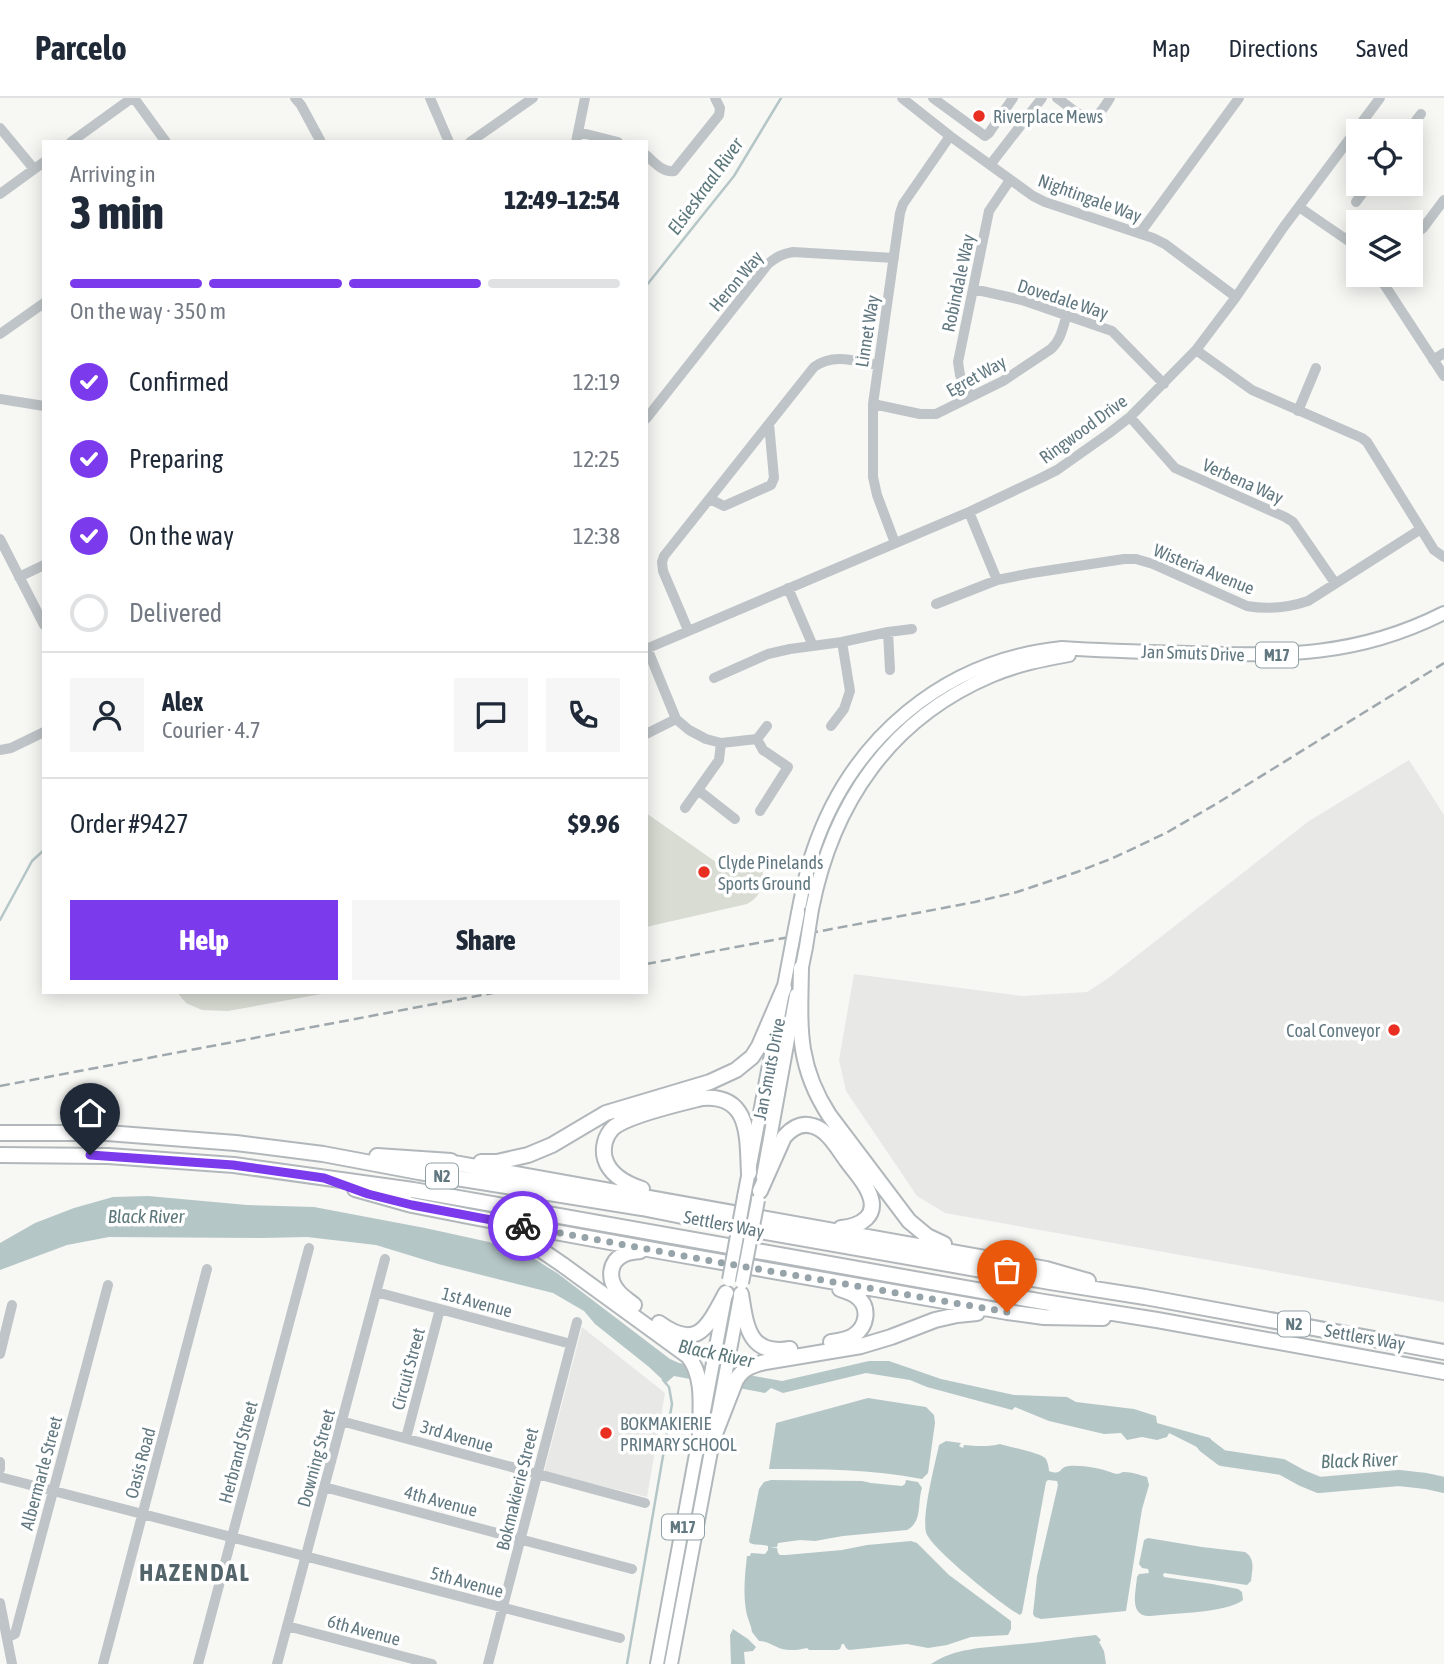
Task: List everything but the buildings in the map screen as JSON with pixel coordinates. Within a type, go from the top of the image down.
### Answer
[{"type":"highway","points":[[801,968],[800,1038],[807,1069],[819,1099],[909,1221],[927,1236],[971,1255]]},
{"type":"highway","points":[[323,1154],[443,1161],[497,1162],[519,1158],[543,1149],[615,1110],[727,1075],[747,1061],[759,1046],[784,988]]},
{"type":"highway","points":[[695,1205],[622,1181],[610,1168],[604,1155],[606,1139],[613,1129],[632,1118],[702,1098],[725,1100],[736,1107],[743,1118],[747,1133],[749,1173]]},
{"type":"highway","points":[[759,1196],[787,1134],[801,1125],[818,1128],[830,1138],[867,1188],[872,1201],[870,1214],[860,1224],[826,1228]]},
{"type":"highway","name":"Settlers Way","points":[[0,1133],[107,1133],[236,1143],[323,1154],[630,1206],[1444,1352]]},
{"type":"highway","name":"Settlers Way","points":[[0,1155],[71,1154],[233,1165],[426,1193],[1444,1372]]},
{"type":"highway","points":[[443,1161],[1046,1269],[1145,1297]]},
{"type":"highway","points":[[324,1178],[368,1194],[473,1217],[1007,1312],[1044,1317],[1157,1320]]},
{"type":"highway","points":[[473,1217],[522,1237],[670,1341],[692,1360],[697,1370],[715,1389]]},
{"type":"highway","points":[[659,1251],[639,1251],[623,1255],[614,1264],[611,1276],[614,1286],[622,1296],[670,1330],[687,1336],[702,1331],[735,1287]]},
{"type":"highway","points":[[735,1287],[749,1333],[757,1343],[769,1350],[839,1341],[857,1333],[866,1314],[859,1298],[847,1291],[802,1277]]},
{"type":"highway","points":[[707,1437],[715,1389],[751,1366],[877,1342],[927,1322],[957,1314],[1007,1312]]},
{"type":"highway","points":[[707,1437],[715,1389]]},
{"type":"main road","name":"Jan Smuts Drive","points":[[735,1287],[744,1197],[811,856],[846,782],[865,755],[901,716],[947,683],[972,670],[1036,651],[1062,648],[1264,655],[1324,651],[1382,638],[1444,613]]},
{"type":"main road","name":"Jan Smuts Drive","points":[[715,1389],[735,1287],[759,1196],[812,909],[824,862],[844,813],[860,784],[891,746],[910,727],[951,696],[992,675],[1035,662],[1104,651]]},
{"type":"main road","name":"M17","points":[[657,1664],[707,1437]]},
{"type":"main road","name":"M17","points":[[671,1664],[707,1437]]},
{"type":"street","points":[[75,140],[133,98],[164,140]]},
{"type":"street","points":[[295,98],[320,140]]},
{"type":"street","points":[[430,98],[448,140]]},
{"type":"street","points":[[473,140],[533,98]]},
{"type":"street","points":[[585,98],[577,137],[602,140]]},
{"type":"street","points":[[648,157],[663,169],[674,171],[719,115],[720,108],[715,98]]},
{"type":"street","name":"Nightingale Way","points":[[902,98],[1038,199],[1165,244],[1236,297]]},
{"type":"street","points":[[933,98],[985,136],[1013,98]]},
{"type":"street","points":[[990,165],[1042,98]]},
{"type":"street","points":[[1057,98],[1089,118],[1095,117],[1110,98]]},
{"type":"street","points":[[1140,233],[1239,98]]},
{"type":"street","name":"Ringwood Drive","points":[[1364,119],[1374,100]]},
{"type":"street","points":[[1418,119],[1422,114]]},
{"type":"street","points":[[0,128],[34,169]]},
{"type":"street","name":"Linnet Way","points":[[895,542],[873,477],[873,404],[878,365],[903,204],[950,136]]},
{"type":"street","name":"Ringwood Drive","points":[[648,648],[968,512],[1057,470],[1085,451],[1130,417],[1196,350],[1346,147]]},
{"type":"street","points":[[0,194],[42,163]]},
{"type":"street","name":"Robindale Way","points":[[971,396],[960,375],[958,362],[989,211],[1010,180]]},
{"type":"street","points":[[1356,202],[1360,196]]},
{"type":"street","points":[[1423,228],[1444,200]]},
{"type":"street","points":[[1299,207],[1346,239]]},
{"type":"street","name":"Heron Way","points":[[648,416],[776,257],[793,252],[894,258]]},
{"type":"street","points":[[1386,287],[1444,376]]},
{"type":"street","name":"Dovedale Way","points":[[973,289],[1022,300],[1112,331],[1164,384]]},
{"type":"street","points":[[0,334],[42,304]]},
{"type":"street","name":"Egret Way","points":[[873,404],[929,415],[944,411],[1003,381],[1051,349],[1060,337],[1067,314]]},
{"type":"street","points":[[1196,350],[1246,387],[1367,442],[1434,550],[1444,557]]},
{"type":"street","points":[[1433,360],[1444,353]]},
{"type":"street","points":[[688,631],[663,571],[662,562],[669,548],[814,367],[831,359],[878,365]]},
{"type":"street","points":[[1298,411],[1316,368]]},
{"type":"street","points":[[0,400],[42,406]]},
{"type":"street","name":"Verbena Way","points":[[1130,417],[1175,468],[1293,522],[1335,583]]},
{"type":"street","points":[[710,499],[724,506],[771,485],[774,478],[769,424]]},
{"type":"street","points":[[968,512],[998,580]]},
{"type":"street","name":"Wisteria Avenue","points":[[936,604],[998,580],[1045,570],[1136,559],[1248,606],[1262,609],[1293,606],[1308,601],[1421,529]]},
{"type":"street","points":[[0,539],[42,621]]},
{"type":"street","points":[[19,577],[42,566]]},
{"type":"street","points":[[788,588],[813,646]]},
{"type":"street","points":[[715,678],[768,654],[912,629]]},
{"type":"street","points":[[888,632],[890,670]]},
{"type":"street","points":[[831,726],[844,709],[850,691],[842,642]]},
{"type":"street","points":[[648,654],[676,719],[689,730],[721,743],[757,739],[767,726]]},
{"type":"street","points":[[648,733],[676,719]]},
{"type":"street","points":[[0,750],[11,748],[42,733]]},
{"type":"street","points":[[757,739],[763,750],[788,767],[760,811]]},
{"type":"street","points":[[685,808],[719,760],[721,743]]},
{"type":"street","points":[[698,790],[735,819]]},
{"type":"street","name":"Herbrand Street","points":[[198,1664],[309,1248]]},
{"type":"street","name":"Downing Street","points":[[277,1664],[385,1259]]},
{"type":"street","name":"Oasis Road","points":[[103,1664],[207,1269]]},
{"type":"street","name":"Albermarle Street","points":[[8,1637],[15,1634],[108,1285]]},
{"type":"street","name":"1st Avenue","points":[[376,1292],[571,1344]]},
{"type":"street","points":[[0,1354],[12,1305]]},
{"type":"street","name":"Circuit Street","points":[[405,1438],[440,1309]]},
{"type":"street","name":"Bokmakierie Street","points":[[488,1664],[577,1322]]},
{"type":"street","name":"3rd Avenue","points":[[341,1421],[645,1503]]},
{"type":"street","points":[[0,1462],[0,1469]]},
{"type":"street","name":"5th Avenue","points":[[0,1477],[620,1638]]},
{"type":"street","name":"4th Avenue","points":[[324,1487],[632,1569]]},
{"type":"street","points":[[0,1603],[12,1664]]},
{"type":"street","name":"6th Avenue","points":[[287,1626],[432,1664]]},
{"type":"shaded area","points":[[1409,760],[1444,815],[1444,1302],[945,1213],[917,1196],[846,1091],[839,1060],[854,974],[1022,996],[1087,992],[1309,821]]},
{"type":"shaded area","name":"Clyde Pinelands Sports Ground","points":[[648,814],[723,867],[754,861],[758,864],[763,873],[761,888],[756,897],[747,904],[648,927]]},
{"type":"shaded area","points":[[179,994],[321,994],[228,1011],[202,1010],[186,1003]]},
{"type":"shaded area","name":"BOKMAKIERIE PRIMARY SCHOOL","points":[[582,1327],[665,1393],[647,1497],[544,1472]]},
{"type":"water","name":"Black River","points":[[148,1196],[247,1205],[314,1207],[489,1242],[528,1255],[557,1273],[670,1359],[679,1363],[782,1381],[869,1361],[889,1361],[941,1379],[1014,1395],[1067,1397],[1076,1402],[1134,1409],[1156,1416],[1157,1423],[1210,1438],[1222,1458],[1216,1461],[1195,1446],[1169,1433],[1167,1437],[1157,1440],[1142,1437],[1127,1440],[1121,1433],[1104,1434],[1049,1421],[1015,1407],[1012,1410],[910,1380],[866,1373],[783,1393],[771,1388],[765,1393],[674,1376],[666,1383],[595,1324],[584,1311],[553,1293],[438,1264],[376,1245],[307,1237],[109,1237],[67,1245],[0,1270],[0,1243],[35,1223],[113,1197]]},
{"type":"water","points":[[868,1398],[926,1407],[934,1415],[928,1473],[922,1479],[865,1471],[769,1469],[776,1423]]},
{"type":"water","points":[[946,1441],[961,1443],[959,1446],[963,1448],[964,1445],[1000,1444],[1032,1452],[1046,1459],[1049,1471],[1053,1472],[1059,1472],[1069,1466],[1080,1466],[1115,1474],[1127,1472],[1147,1477],[1149,1485],[1142,1509],[1126,1611],[1041,1619],[1033,1614],[1037,1576],[1057,1481],[1046,1482],[1020,1615],[984,1589],[940,1550],[930,1540],[925,1524],[939,1445]]},
{"type":"water","points":[[906,1480],[918,1482],[922,1488],[917,1517],[907,1530],[815,1541],[800,1540],[770,1547],[777,1548],[780,1555],[786,1555],[867,1545],[911,1541],[917,1543],[949,1575],[1011,1621],[1008,1635],[971,1637],[928,1648],[907,1644],[849,1650],[842,1644],[837,1650],[789,1650],[759,1641],[752,1632],[747,1613],[745,1576],[747,1556],[751,1553],[765,1554],[768,1550],[768,1546],[752,1544],[749,1541],[759,1489],[764,1482],[862,1481],[902,1486]]},
{"type":"water","points":[[1148,1538],[1245,1552],[1251,1558],[1252,1565],[1251,1581],[1247,1585],[1164,1573],[1163,1575],[1238,1589],[1242,1592],[1243,1600],[1225,1608],[1200,1612],[1151,1616],[1139,1612],[1135,1602],[1137,1577],[1139,1574],[1149,1573],[1148,1569],[1139,1564],[1144,1540]]},
{"type":"water","points":[[733,1629],[756,1647],[753,1651],[744,1652],[745,1664],[731,1664],[730,1635]]},
{"type":"water","points":[[1096,1635],[1101,1640],[1099,1642],[1106,1664],[931,1664],[969,1650]]},
{"type":"waterway","name":"Elsieskraal River","points":[[648,284],[734,176],[781,98]]},
{"type":"waterway","name":"Elsieskraal River","points":[[0,920],[32,861],[42,852]]},
{"type":"waterway","points":[[627,1664],[672,1404],[669,1387],[663,1380]]},
{"type":"waterway","name":"Black River","points":[[1205,1445],[1222,1458],[1282,1467],[1319,1485],[1399,1478],[1444,1485]]},
{"type":"railway","points":[[648,964],[975,902],[1017,892],[1077,872],[1166,833],[1444,663]]},
{"type":"railway","points":[[0,1086],[487,994]]},
{"type":"way so far","points":[[523,1226],[1007,1312]]},
{"type":"place","name":"Riverplace Mews","points":[[979,116]]},
{"type":"place","name":"Clyde Pinelands Sports Ground","points":[[704,872]]},
{"type":"place","name":"Coal Conveyor","points":[[1394,1030]]},
{"type":"place","name":"BOKMAKIERIE PRIMARY SCHOOL","points":[[606,1433]]},
{"type":"district","name":"HAZENDAL","points":[[195,1572]]},
{"type":"route","points":[[90,1155],[233,1165],[324,1178],[368,1194],[412,1205],[523,1226]]}]
